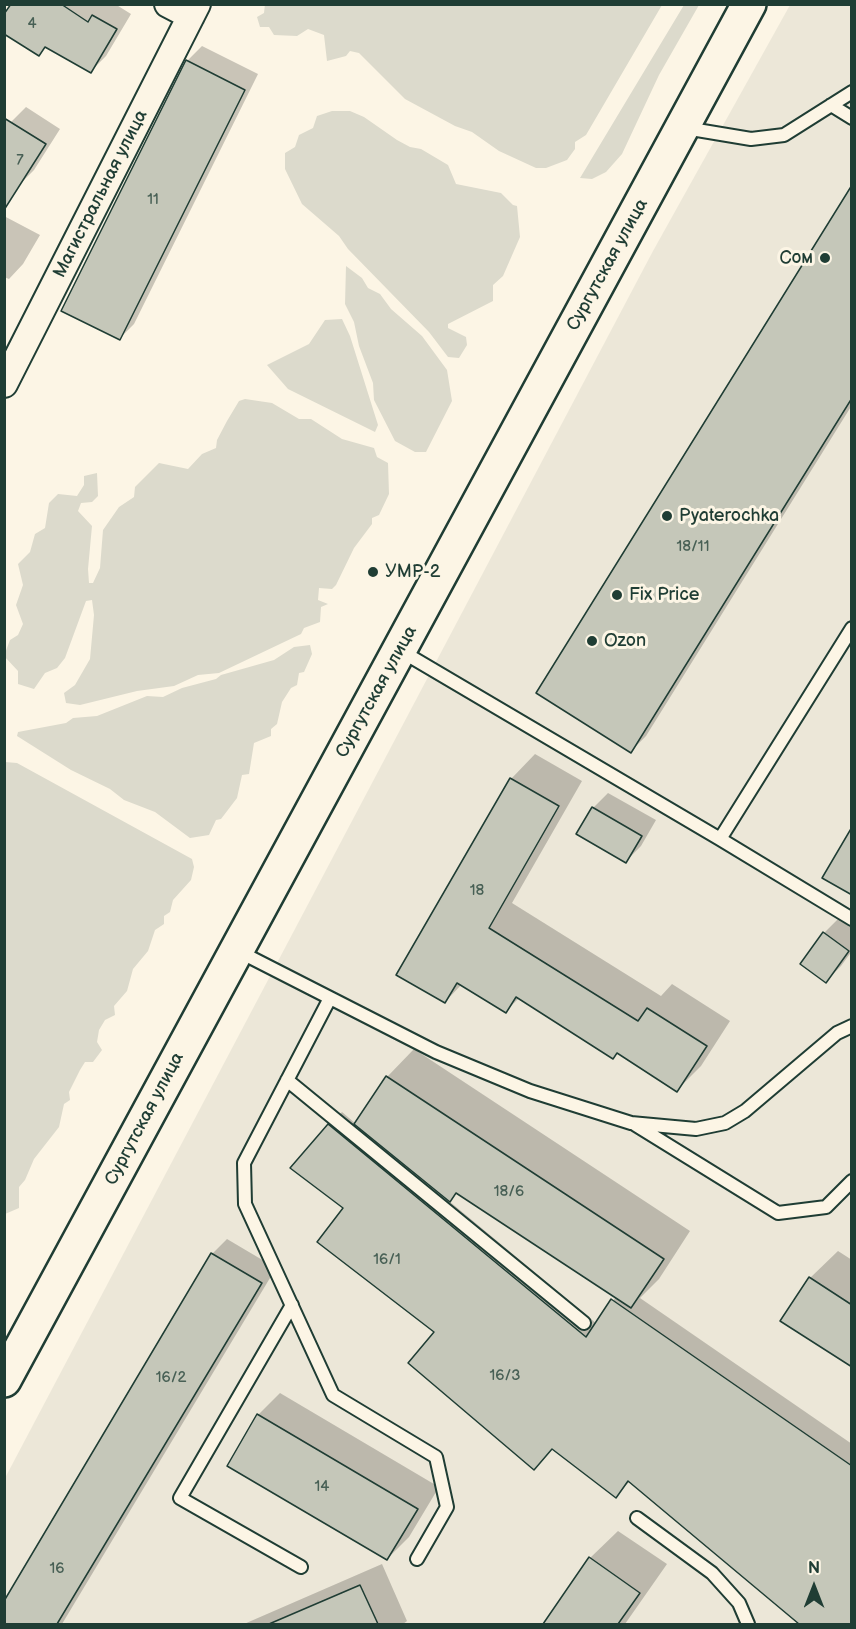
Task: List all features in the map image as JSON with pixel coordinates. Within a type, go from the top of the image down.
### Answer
[{"type":"main road","name":"Сургутская улица","points":[[4,1380],[749,4]]},
{"type":"street","name":"Магистральная улица","points":[[4,384],[185,8]]},
{"type":"lane","points":[[684,127],[751,139],[784,135],[852,92]]},
{"type":"lane","points":[[831,105],[852,118]]},
{"type":"lane","points":[[720,839],[852,628]]},
{"type":"lane","points":[[400,650],[852,919]]},
{"type":"lane","points":[[237,951],[436,1052],[530,1091],[631,1123],[696,1129],[725,1124],[745,1111],[837,1033],[852,1026]]},
{"type":"lane","points":[[330,998],[244,1163],[245,1204],[333,1395],[436,1457],[447,1507],[417,1559]]},
{"type":"lane","points":[[287,1080],[584,1323]]},
{"type":"lane","points":[[631,1123],[778,1212],[826,1207],[852,1181]]},
{"type":"lane","points":[[292,1305],[180,1498],[301,1567]]},
{"type":"lane","points":[[637,1518],[712,1573],[739,1603],[748,1624]]},
{"type":"shaded area","points":[[265,4],[662,5],[586,135],[575,142],[575,149],[567,160],[546,168],[536,168],[499,151],[472,132],[455,126],[405,99],[359,53],[350,51],[346,56],[327,61],[324,35],[308,29],[297,36],[274,35],[269,27],[260,27],[257,17],[264,13]]},
{"type":"shaded area","points":[[684,5],[699,5],[659,75],[622,154],[606,172],[592,179],[580,178]]},
{"type":"shaded area","points":[[790,5],[851,5],[851,1624],[5,1624],[5,1478],[653,251]]},
{"type":"shaded area","points":[[332,111],[350,111],[364,117],[397,140],[410,147],[421,149],[448,165],[456,184],[501,193],[517,206],[520,237],[503,276],[493,285],[493,301],[448,324],[448,328],[466,337],[467,345],[459,358],[448,357],[429,332],[348,249],[339,236],[302,204],[285,169],[285,153],[295,147],[299,135],[313,128],[317,116]]},
{"type":"shaded area","points":[[346,266],[362,278],[368,288],[380,294],[391,309],[422,336],[447,370],[452,401],[426,452],[415,452],[395,441],[374,400],[373,383],[359,346],[354,322],[345,304]]},
{"type":"shaded area","points":[[342,319],[350,336],[378,425],[375,432],[288,389],[267,365],[309,344],[325,320]]},
{"type":"shaded area","points":[[245,399],[272,403],[299,419],[311,419],[342,439],[374,448],[377,457],[388,463],[389,494],[379,515],[372,518],[372,524],[354,548],[336,585],[332,589],[319,588],[318,600],[328,604],[321,607],[320,622],[304,628],[301,634],[219,673],[198,675],[174,686],[137,691],[80,705],[66,703],[64,693],[75,685],[90,659],[94,615],[92,600],[86,601],[65,658],[57,668],[45,673],[34,689],[18,684],[18,671],[4,656],[10,640],[18,635],[23,624],[16,605],[23,585],[18,564],[30,552],[35,534],[45,528],[49,503],[58,494],[77,496],[84,485],[84,476],[97,473],[98,496],[92,502],[81,503],[78,511],[92,526],[88,569],[89,583],[93,583],[100,568],[103,530],[119,507],[134,497],[135,487],[159,463],[188,469],[202,454],[216,448],[217,440],[227,421],[239,401]]},
{"type":"shaded area","points":[[310,645],[312,654],[304,672],[299,673],[297,685],[291,688],[282,702],[277,724],[271,729],[271,736],[254,743],[249,774],[242,775],[237,798],[221,819],[216,820],[209,835],[190,838],[155,812],[124,800],[110,789],[71,770],[17,736],[18,732],[66,723],[73,718],[97,716],[147,696],[163,697],[182,688],[216,679],[221,675],[274,660],[294,647]]},
{"type":"shaded area","points":[[5,762],[17,763],[192,859],[194,867],[191,880],[173,900],[170,912],[164,916],[164,924],[155,930],[148,951],[133,969],[127,991],[114,1006],[115,1015],[105,1020],[99,1030],[97,1042],[102,1050],[93,1062],[85,1062],[80,1070],[69,1092],[70,1100],[64,1104],[59,1127],[34,1159],[25,1180],[19,1187],[19,1208],[5,1214]]},
{"type":"building","points":[[11,4],[61,4],[88,22],[92,15],[117,29],[91,73],[45,47],[39,56],[4,34],[4,14]]},
{"type":"building","points":[[186,60],[245,90],[120,340],[61,311]]},
{"type":"building","points":[[4,118],[46,144],[4,210]]},
{"type":"building","points":[[852,185],[852,398],[631,753],[536,693]]},
{"type":"building","points":[[510,778],[559,806],[489,928],[638,1021],[647,1008],[707,1046],[677,1092],[617,1053],[613,1059],[516,997],[506,1013],[457,983],[445,1003],[396,975]]},
{"type":"building","points":[[592,807],[642,836],[626,863],[576,834]]},
{"type":"building","points":[[852,827],[852,895],[822,878]]},
{"type":"building","points":[[823,932],[849,951],[826,983],[800,964]]},
{"type":"building","points":[[386,1076],[664,1259],[631,1308],[456,1193],[450,1202],[354,1124]]},
{"type":"building","points":[[328,1124],[586,1337],[611,1299],[852,1466],[852,1624],[799,1624],[628,1481],[616,1498],[552,1449],[534,1470],[408,1363],[434,1332],[317,1242],[343,1208],[290,1168]]},
{"type":"building","points":[[211,1253],[262,1283],[57,1624],[4,1624],[4,1601]]},
{"type":"building","points":[[809,1277],[852,1305],[852,1367],[780,1321]]},
{"type":"building","points":[[257,1414],[418,1509],[387,1560],[227,1466]]},
{"type":"building","points":[[589,1557],[640,1593],[618,1624],[543,1624]]},
{"type":"building","points":[[360,1585],[378,1624],[269,1624]]},
{"type":"place","name":"Сом","points":[[825,258]]},
{"type":"place","name":"Pyaterochka","points":[[667,516]]},
{"type":"place","name":"УМР-2","points":[[373,572]]},
{"type":"place","name":"Fix Price","points":[[617,595]]},
{"type":"place","name":"Ozon","points":[[592,641]]}]
